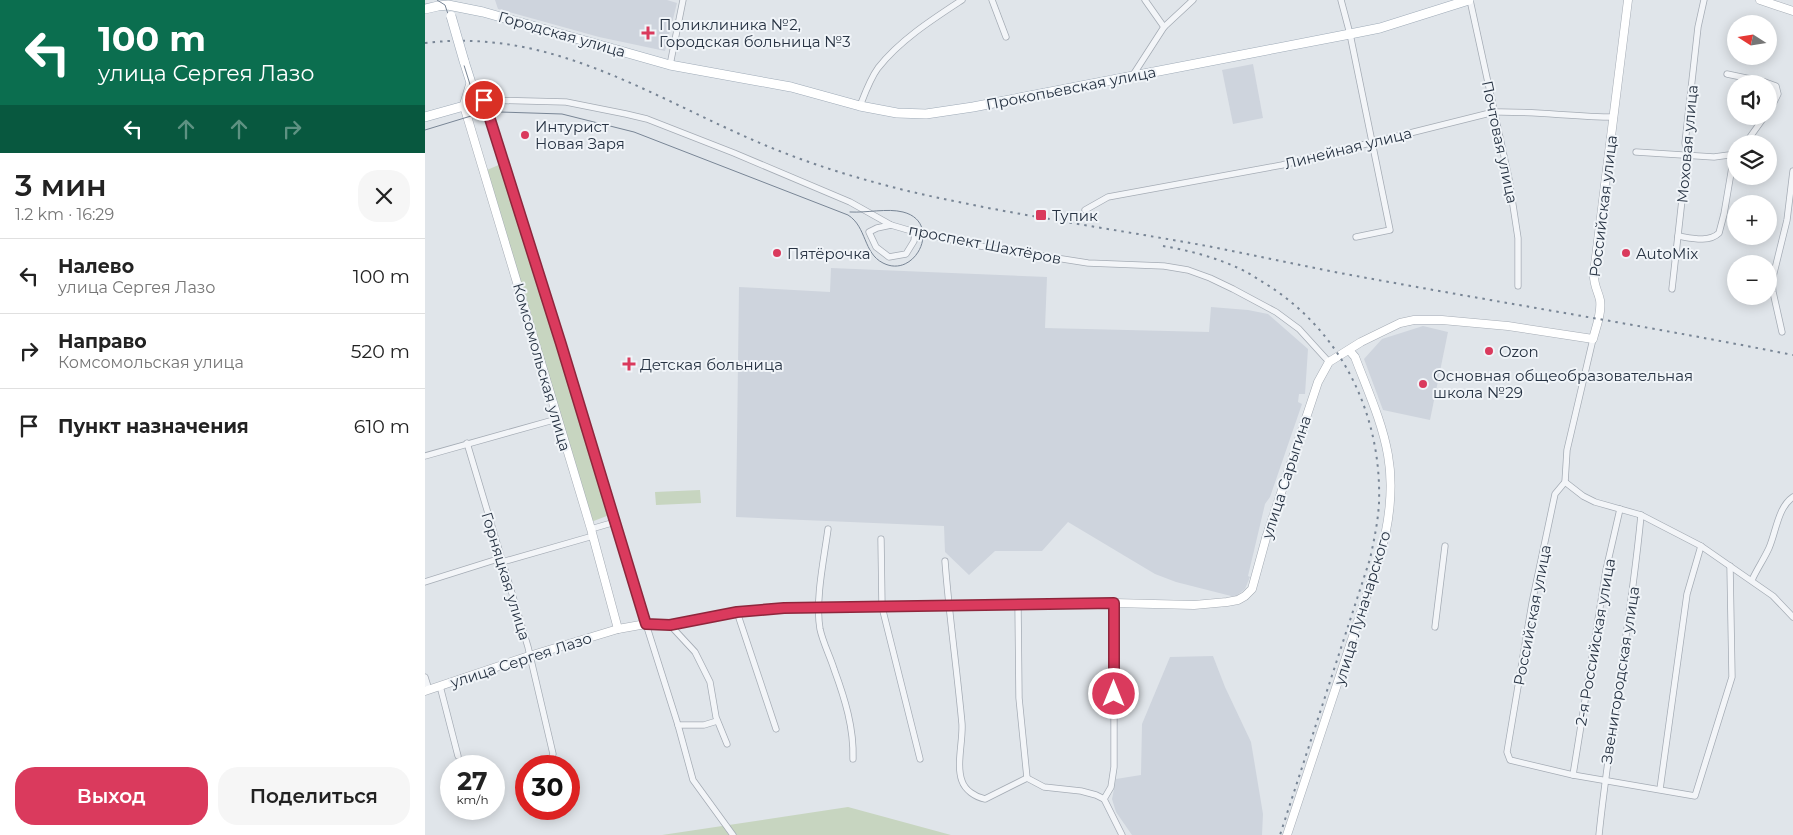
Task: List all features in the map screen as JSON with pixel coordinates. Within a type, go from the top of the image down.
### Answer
[{"type":"main road","name":"Прокопьевская улица","points":[[670,65],[791,87],[860,106],[897,113],[926,114],[973,107],[1380,28],[1470,0]]},
{"type":"main road","name":"Российская улица","points":[[1593,339],[1600,308],[1600,300],[1594,284],[1594,273],[1628,0]]},
{"type":"main road","points":[[1761,0],[1793,11]]},
{"type":"main road","name":"Городская улица","points":[[425,9],[448,5],[488,13],[670,65]]},
{"type":"main road","points":[[425,117],[464,106],[471,83],[448,5]]},
{"type":"main road","name":"Комсомольская улица","points":[[471,83],[484,100],[646,624]]},
{"type":"main road","name":"Комсомольская улица","points":[[464,106],[592,533],[618,629]]},
{"type":"main road","name":"улица Сарыгина","points":[[1114,603],[1194,605],[1227,602],[1245,596],[1252,589],[1266,538],[1317,382],[1329,362],[1377,333],[1400,323],[1415,320],[1442,320],[1508,326],[1593,339]]},
{"type":"main road","name":"улица Луначарского","points":[[1287,835],[1379,558],[1388,522],[1390,479],[1388,456],[1379,418],[1355,357],[1349,350]]},
{"type":"main road","points":[[646,624],[670,625],[737,612],[784,608],[1114,603]]},
{"type":"main road","name":"улица Сергея Лазо","points":[[427,691],[529,656],[618,629],[646,624]]},
{"type":"street","points":[[670,65],[683,0]]},
{"type":"street","points":[[860,106],[878,69],[894,50],[935,17],[962,0]]},
{"type":"street","points":[[992,0],[1006,36]]},
{"type":"street","points":[[1145,0],[1164,27]]},
{"type":"street","points":[[1133,75],[1164,27],[1193,0]]},
{"type":"street","points":[[1341,0],[1350,34],[1390,230],[1356,237]]},
{"type":"street","name":"Почтовая улица","points":[[1470,0],[1509,179],[1518,238],[1518,286]]},
{"type":"street","name":"Моховая улица","points":[[1672,289],[1687,155],[1685,143],[1698,27],[1704,0]]},
{"type":"street","points":[[1727,74],[1732,75]]},
{"type":"street","name":"проспект Шахтёров","points":[[464,106],[484,100],[566,102],[647,119],[849,202],[891,225],[915,232],[980,246],[1088,263],[1164,266],[1188,270],[1233,288],[1276,312],[1299,329],[1329,362]]},
{"type":"street","name":"Линейная улица","points":[[1085,210],[1108,197],[1282,165],[1494,112],[1614,117]]},
{"type":"street","points":[[1636,152],[1714,157],[1727,155]]},
{"type":"street","points":[[1782,332],[1772,281],[1787,220],[1793,171]]},
{"type":"street","points":[[1678,236],[1700,239],[1711,238],[1719,233],[1729,185]]},
{"type":"street","points":[[891,225],[869,232],[876,247],[889,257],[906,254],[914,241],[915,232]]},
{"type":"street","name":"Российская улица","points":[[1573,775],[1510,760],[1507,752],[1532,603],[1555,494],[1565,482],[1567,450],[1593,339]]},
{"type":"street","points":[[425,456],[557,419]]},
{"type":"street","name":"Горняцкая улица","points":[[467,444],[528,647],[553,755]]},
{"type":"street","points":[[1565,482],[1583,496],[1595,502],[1641,515],[1701,546],[1773,596],[1793,617]]},
{"type":"street","points":[[1752,580],[1769,548],[1784,509],[1793,497]]},
{"type":"street","name":"2-я Российская улица","points":[[1573,775],[1606,570],[1620,509]]},
{"type":"street","name":"Звенигородская улица","points":[[1599,835],[1604,780],[1625,655],[1641,515]]},
{"type":"street","points":[[425,582],[592,533],[615,522]]},
{"type":"street","points":[[827,529],[818,608],[823,639],[851,720],[854,740],[853,759]]},
{"type":"street","points":[[881,539],[882,607],[920,758]]},
{"type":"street","points":[[1435,627],[1445,546]]},
{"type":"street","points":[[1660,790],[1687,594],[1701,546]]},
{"type":"street","points":[[945,560],[948,606],[962,725],[960,772],[962,782],[969,791],[985,799],[1027,778]]},
{"type":"street","points":[[1573,775],[1695,796],[1732,677],[1730,566]]},
{"type":"street","points":[[1104,800],[1111,787],[1114,767],[1114,603]]},
{"type":"street","points":[[1018,605],[1019,698],[1027,778]]},
{"type":"street","points":[[737,612],[776,729]]},
{"type":"street","points":[[646,624],[693,780],[733,835]]},
{"type":"street","points":[[670,625],[695,652],[710,682],[717,721],[727,744]]},
{"type":"street","points":[[425,677],[427,691]]},
{"type":"street","points":[[440,686],[458,755]]},
{"type":"street","points":[[678,726],[704,725],[717,721]]},
{"type":"street","points":[[1027,778],[1044,787],[1096,795],[1104,800],[1122,835]]},
{"type":"shaded area","points":[[495,0],[667,0],[677,3],[665,51],[599,37],[498,9]]},
{"type":"shaded area","points":[[1253,64],[1263,118],[1233,124],[1222,70]]},
{"type":"shaded area","points":[[831,268],[1047,277],[1045,328],[1209,332],[1211,307],[1248,310],[1268,314],[1308,349],[1305,394],[1299,394],[1298,402],[1302,404],[1270,497],[1265,504],[1248,576],[1250,577],[1245,589],[1235,597],[1176,582],[1155,574],[1068,522],[1042,551],[995,551],[969,575],[945,552],[944,526],[736,517],[739,287],[830,292]]},
{"type":"shaded area","points":[[1423,326],[1448,332],[1430,420],[1383,410],[1364,359],[1382,339]]},
{"type":"shaded area","points":[[1213,656],[1225,687],[1251,742],[1263,814],[1262,835],[1132,835],[1116,812],[1112,799],[1116,779],[1141,775],[1142,724],[1170,657]]},
{"type":"green space","points":[[501,164],[612,514],[591,522],[487,170]]},
{"type":"green space","points":[[700,490],[701,503],[656,505],[655,492]]},
{"type":"green space","points":[[848,807],[951,835],[662,835]]},
{"type":"tram line","points":[[437,0],[445,5],[473,94],[485,107],[498,111]]},
{"type":"tram line","points":[[425,130],[471,116],[500,112],[562,114],[634,132],[848,215],[859,226],[872,253],[883,263],[895,266],[906,264],[920,248],[923,237],[921,227],[915,218],[897,211],[850,212]]},
{"type":"railway","points":[[425,43],[470,41],[513,45],[555,55],[595,68],[753,140],[791,155],[849,175],[908,191],[1020,214],[1207,246],[1340,273],[1680,333],[1793,355]]},
{"type":"railway","points":[[1163,246],[1200,254],[1240,269],[1293,303],[1336,350],[1352,378],[1364,407],[1373,438],[1378,470],[1379,503],[1370,559],[1280,835]]},
{"type":"place","name":"Поликлиника №2, Городская больница №3","points":[[648,33]]},
{"type":"place","name":"Интурист Новая Заря","points":[[525,135]]},
{"type":"place","name":"Тупик","points":[[1041,215]]},
{"type":"place","name":"Пятёрочка","points":[[777,253]]},
{"type":"place","name":"AutoMix","points":[[1626,253]]},
{"type":"place","name":"Ozon","points":[[1489,351]]},
{"type":"place","name":"Детская больница","points":[[629,364]]},
{"type":"place","name":"Основная общеобразовательная школа №29","points":[[1423,384]]},
{"type":"route","points":[[484,100],[646,624],[670,625],[737,612],[784,608],[1114,603],[1114,694]]}]
